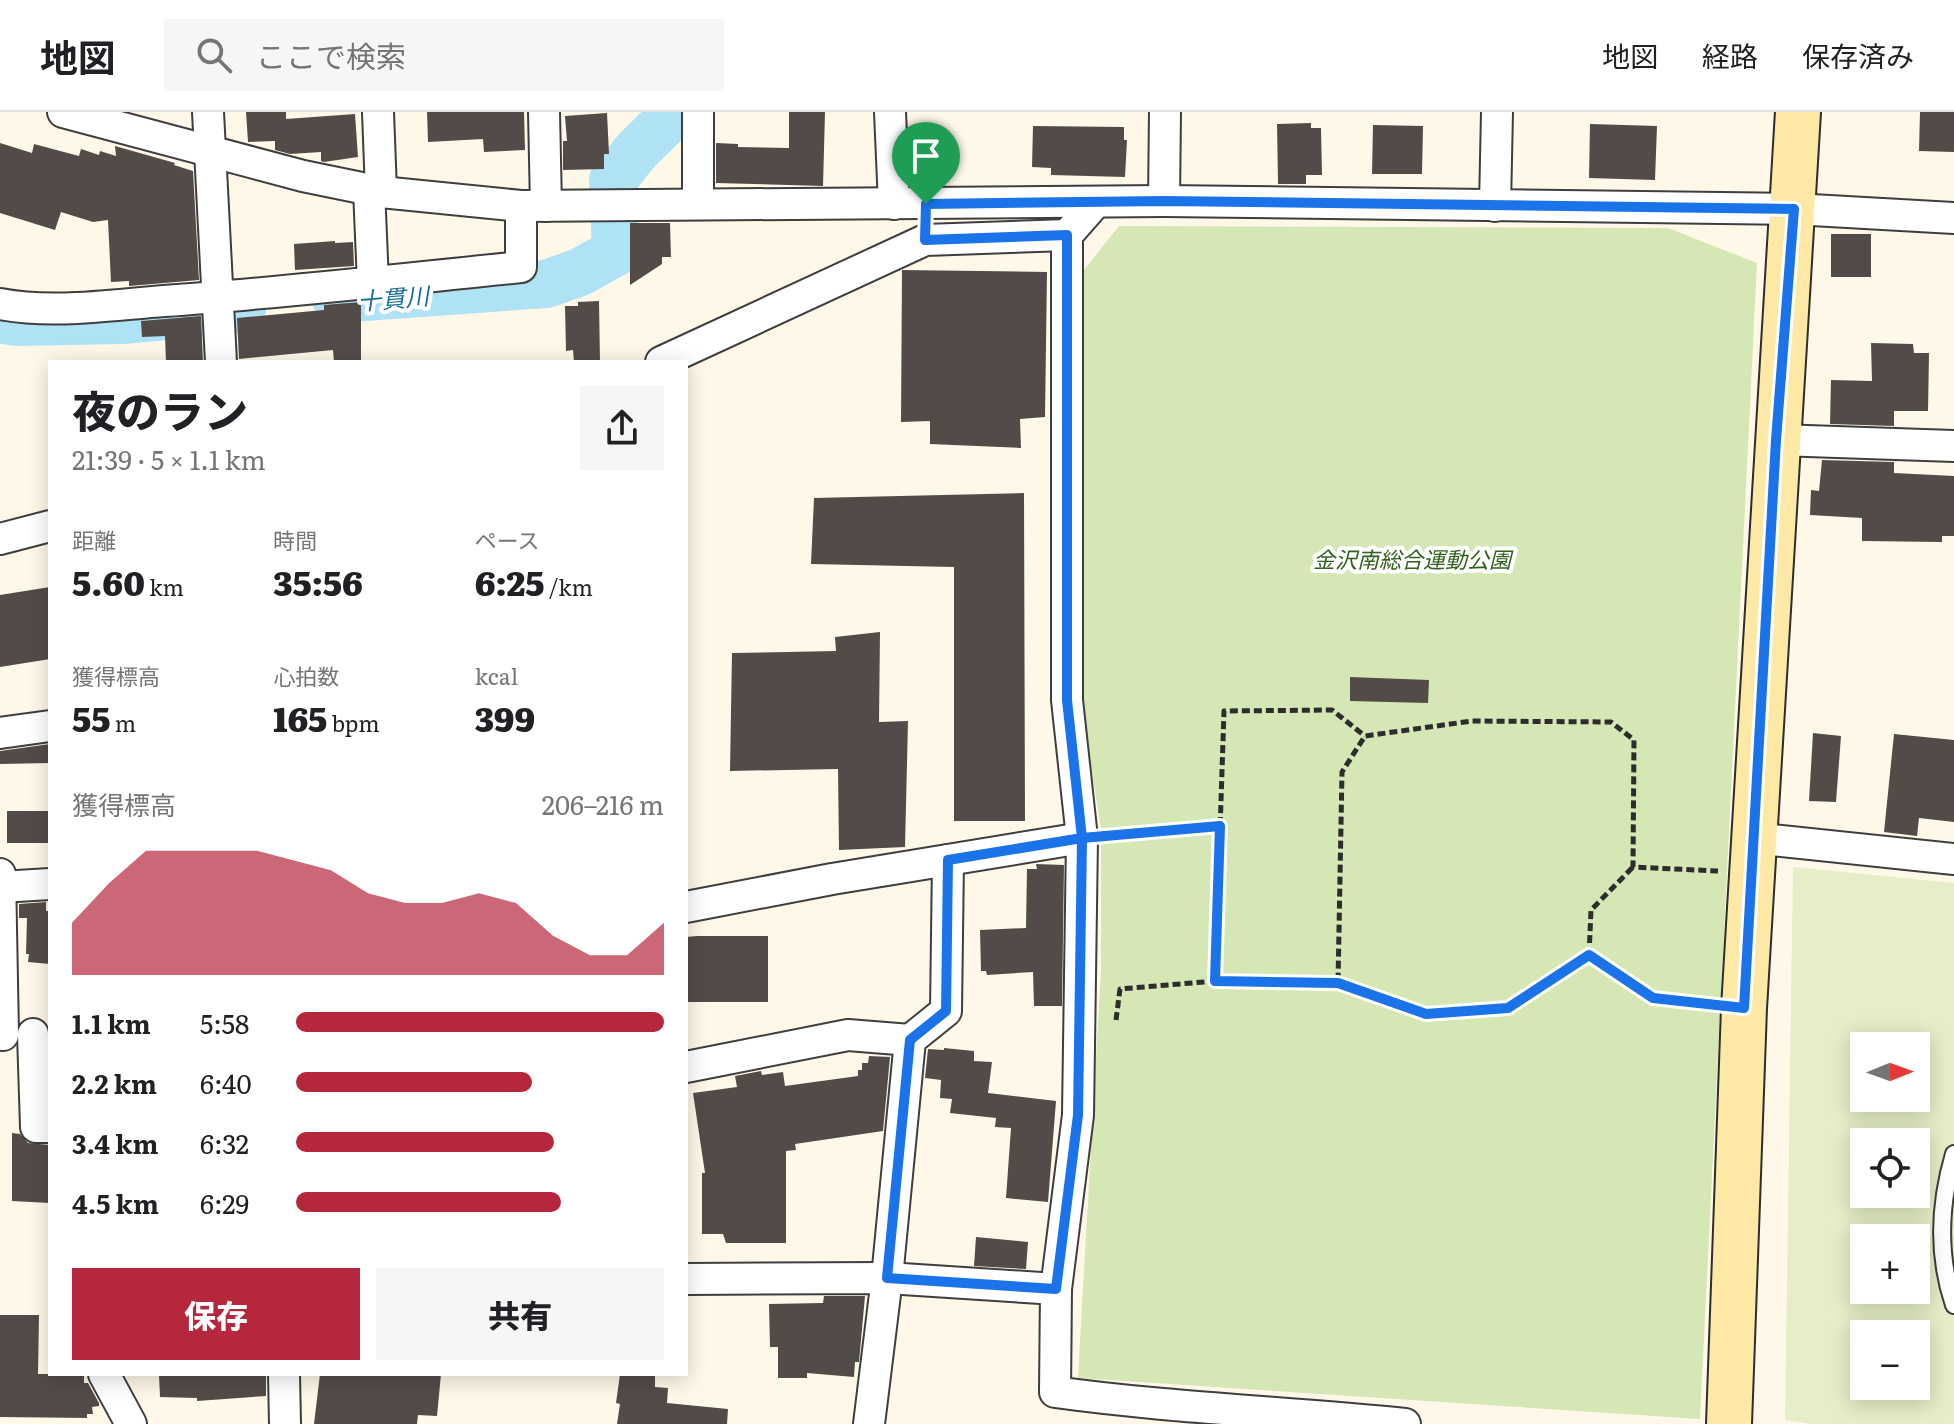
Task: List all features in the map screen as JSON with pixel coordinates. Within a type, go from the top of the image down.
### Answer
[{"type":"street","points":[[63,112],[303,176],[375,191],[534,206],[1164,201],[1794,209],[1954,218]]},
{"type":"street","points":[[208,112],[221,360]]},
{"type":"street","points":[[373,283],[378,112]]},
{"type":"street","points":[[0,304],[18,307],[219,307],[373,283],[521,267],[534,206],[544,112]]},
{"type":"street","points":[[698,112],[698,204]]},
{"type":"street","points":[[890,112],[894,204]]},
{"type":"street","points":[[1164,201],[1165,112]]},
{"type":"street","points":[[1495,206],[1497,112]]},
{"type":"street","points":[[1729,1424],[1752,855],[1798,112]]},
{"type":"street","points":[[1096,202],[1067,235],[1067,700],[1082,838],[1078,1115],[1056,1289],[1055,1392],[1116,1400],[1170,1414],[1296,1413],[1405,1424]]},
{"type":"street","points":[[925,240],[926,204]]},
{"type":"street","points":[[665,360],[925,240],[1067,235]]},
{"type":"street","points":[[1776,440],[1954,446]]},
{"type":"street","points":[[0,539],[48,527]]},
{"type":"street","points":[[0,733],[48,726]]},
{"type":"street","points":[[688,907],[1082,838]]},
{"type":"street","points":[[1752,855],[1954,859]]},
{"type":"street","points":[[688,1067],[848,1035],[910,1040],[946,1011],[948,860]]},
{"type":"street","points":[[48,884],[0,882],[1,1036],[42,1032],[36,1127],[48,1127]]},
{"type":"street","points":[[869,1424],[910,1040]]},
{"type":"street","points":[[688,1279],[887,1278],[1056,1289]]},
{"type":"street","points":[[105,1376],[131,1424]]},
{"type":"street","points":[[284,1376],[285,1424]]},
{"type":"lane","points":[[1954,1154],[1942,1215],[1942,1261],[1954,1305]]},
{"type":"path","points":[[1215,981],[1224,711],[1332,710],[1365,736],[1472,721],[1611,722],[1634,740],[1633,867]]},
{"type":"path","points":[[1338,983],[1342,772],[1365,736]]},
{"type":"path","points":[[1082,838],[1220,826]]},
{"type":"path","points":[[1589,955],[1591,910],[1633,867],[1752,855]]},
{"type":"path","points":[[1116,1020],[1120,989],[1215,981],[1338,983],[1426,1014],[1508,1008],[1589,955]]},
{"type":"path","points":[[1589,955],[1653,998],[1744,1008]]},
{"type":"green space","name":"金沢南総合運動公園","points":[[1119,226],[1668,228],[1757,263],[1700,1419],[1078,1378],[1101,970],[1101,829],[1080,696],[1079,276]]},
{"type":"green space","points":[[1793,867],[1954,883],[1954,1424],[1813,1424],[1785,1420]]},
{"type":"building","points":[[246,112],[286,112],[286,119],[355,114],[358,157],[324,162],[321,161],[321,152],[290,154],[275,150],[275,141],[248,142]]},
{"type":"building","points":[[427,112],[524,112],[525,150],[484,152],[483,139],[428,142]]},
{"type":"building","points":[[789,112],[825,112],[823,186],[716,183],[716,143],[738,144],[738,147],[789,148]]},
{"type":"building","points":[[1920,112],[1954,112],[1954,152],[1919,151]]},
{"type":"building","points":[[607,113],[609,154],[604,154],[604,169],[563,170],[563,141],[567,141],[565,116]]},
{"type":"building","points":[[1311,123],[1311,128],[1321,128],[1322,175],[1306,175],[1306,184],[1278,184],[1277,124]]},
{"type":"building","points":[[1590,124],[1657,126],[1655,180],[1589,178]]},
{"type":"building","points":[[1373,125],[1423,126],[1422,174],[1372,174]]},
{"type":"building","points":[[1033,126],[1124,127],[1124,140],[1127,140],[1125,177],[1051,175],[1051,168],[1032,167]]},
{"type":"building","points":[[0,143],[32,153],[34,144],[79,156],[81,149],[116,156],[115,146],[193,171],[199,280],[129,286],[129,281],[111,282],[108,220],[93,222],[61,212],[55,230],[0,213]]},
{"type":"building","points":[[630,223],[670,223],[671,257],[662,257],[662,264],[630,285]]},
{"type":"building","points":[[1831,234],[1871,234],[1871,277],[1831,277]]},
{"type":"building","points":[[353,242],[354,266],[295,270],[294,244]]},
{"type":"building","points":[[902,270],[1047,272],[1045,417],[1020,419],[1021,448],[930,444],[930,421],[901,422]]},
{"type":"building","points":[[599,301],[600,360],[574,360],[573,350],[566,351],[565,306],[578,306],[578,302]]},
{"type":"building","points":[[361,302],[361,360],[334,360],[333,350],[239,359],[237,318],[324,310],[324,305]]},
{"type":"building","points":[[201,316],[203,360],[166,360],[165,336],[142,337],[141,321]]},
{"type":"building","points":[[1871,343],[1913,344],[1914,353],[1929,353],[1928,411],[1894,411],[1894,426],[1830,424],[1831,380],[1872,381]]},
{"type":"building","points":[[1822,460],[1894,462],[1894,473],[1954,476],[1954,536],[1942,536],[1942,542],[1862,541],[1862,518],[1810,515],[1811,490],[1819,491]]},
{"type":"building","points":[[1024,493],[1025,821],[954,821],[954,567],[811,564],[814,498]]},
{"type":"building","points":[[48,587],[48,659],[0,667],[0,595]]},
{"type":"building","points":[[880,632],[879,722],[908,721],[905,847],[839,850],[838,769],[730,771],[732,653],[836,651],[835,637]]},
{"type":"building","points":[[1350,677],[1429,680],[1428,703],[1350,701]]},
{"type":"building","points":[[1813,733],[1841,736],[1836,802],[1809,801]]},
{"type":"building","points":[[1894,734],[1954,740],[1954,822],[1919,818],[1917,836],[1884,832]]},
{"type":"building","points":[[48,744],[48,763],[0,764],[0,751]]},
{"type":"building","points":[[7,811],[48,811],[48,843],[7,843]]},
{"type":"building","points":[[1036,864],[1064,865],[1062,1006],[1034,1006],[1033,972],[987,975],[986,971],[981,971],[980,930],[1026,928],[1027,869],[1037,869]]},
{"type":"building","points":[[46,902],[48,964],[28,962],[27,918],[19,918],[19,904]]},
{"type":"building","points":[[768,936],[768,1002],[688,1002],[688,937]]},
{"type":"building","points":[[928,1049],[974,1051],[974,1061],[992,1062],[988,1093],[1056,1101],[1048,1202],[1006,1198],[1011,1128],[995,1127],[996,1118],[950,1113],[952,1099],[940,1098],[941,1080],[925,1078]]},
{"type":"building","points":[[869,1056],[890,1057],[883,1131],[795,1144],[796,1150],[786,1151],[786,1243],[726,1243],[723,1234],[702,1234],[702,1173],[705,1173],[693,1093],[737,1087],[735,1076],[761,1071],[762,1075],[783,1072],[785,1086],[858,1076],[858,1070],[862,1070],[862,1063],[868,1063]]},
{"type":"building","points":[[12,1133],[20,1134],[28,1143],[48,1145],[48,1203],[12,1201]]},
{"type":"building","points":[[976,1237],[1028,1242],[1026,1269],[974,1266]]},
{"type":"building","points":[[824,1296],[865,1296],[859,1362],[855,1362],[854,1377],[807,1373],[807,1378],[778,1378],[778,1347],[770,1347],[769,1304],[823,1303]]},
{"type":"building","points":[[0,1315],[39,1315],[38,1374],[84,1376],[84,1383],[88,1383],[99,1406],[92,1407],[93,1414],[87,1414],[87,1418],[0,1417]]},
{"type":"building","points":[[159,1376],[266,1376],[266,1396],[197,1401],[197,1398],[160,1397]]},
{"type":"building","points":[[320,1376],[441,1376],[437,1416],[418,1415],[417,1424],[314,1424]]},
{"type":"building","points":[[620,1376],[655,1376],[655,1387],[668,1388],[667,1403],[728,1409],[727,1424],[617,1424],[620,1404],[616,1403]]},
{"type":"waterway","name":"十貫川","points":[[336,299],[546,284],[580,272],[616,252],[613,180],[637,150],[676,112]]},
{"type":"waterway","name":"十貫川","points":[[0,319],[16,322],[123,320],[242,309]]},
{"type":"route","points":[[926,204],[925,240],[1067,235],[1067,700],[1082,838],[948,860],[946,1011],[910,1040],[887,1278],[1056,1289],[1078,1115],[1082,838],[1220,826],[1215,981],[1338,983],[1426,1014],[1508,1008],[1589,955],[1653,998],[1744,1008],[1776,440],[1794,209],[1164,201],[926,204]]}]
